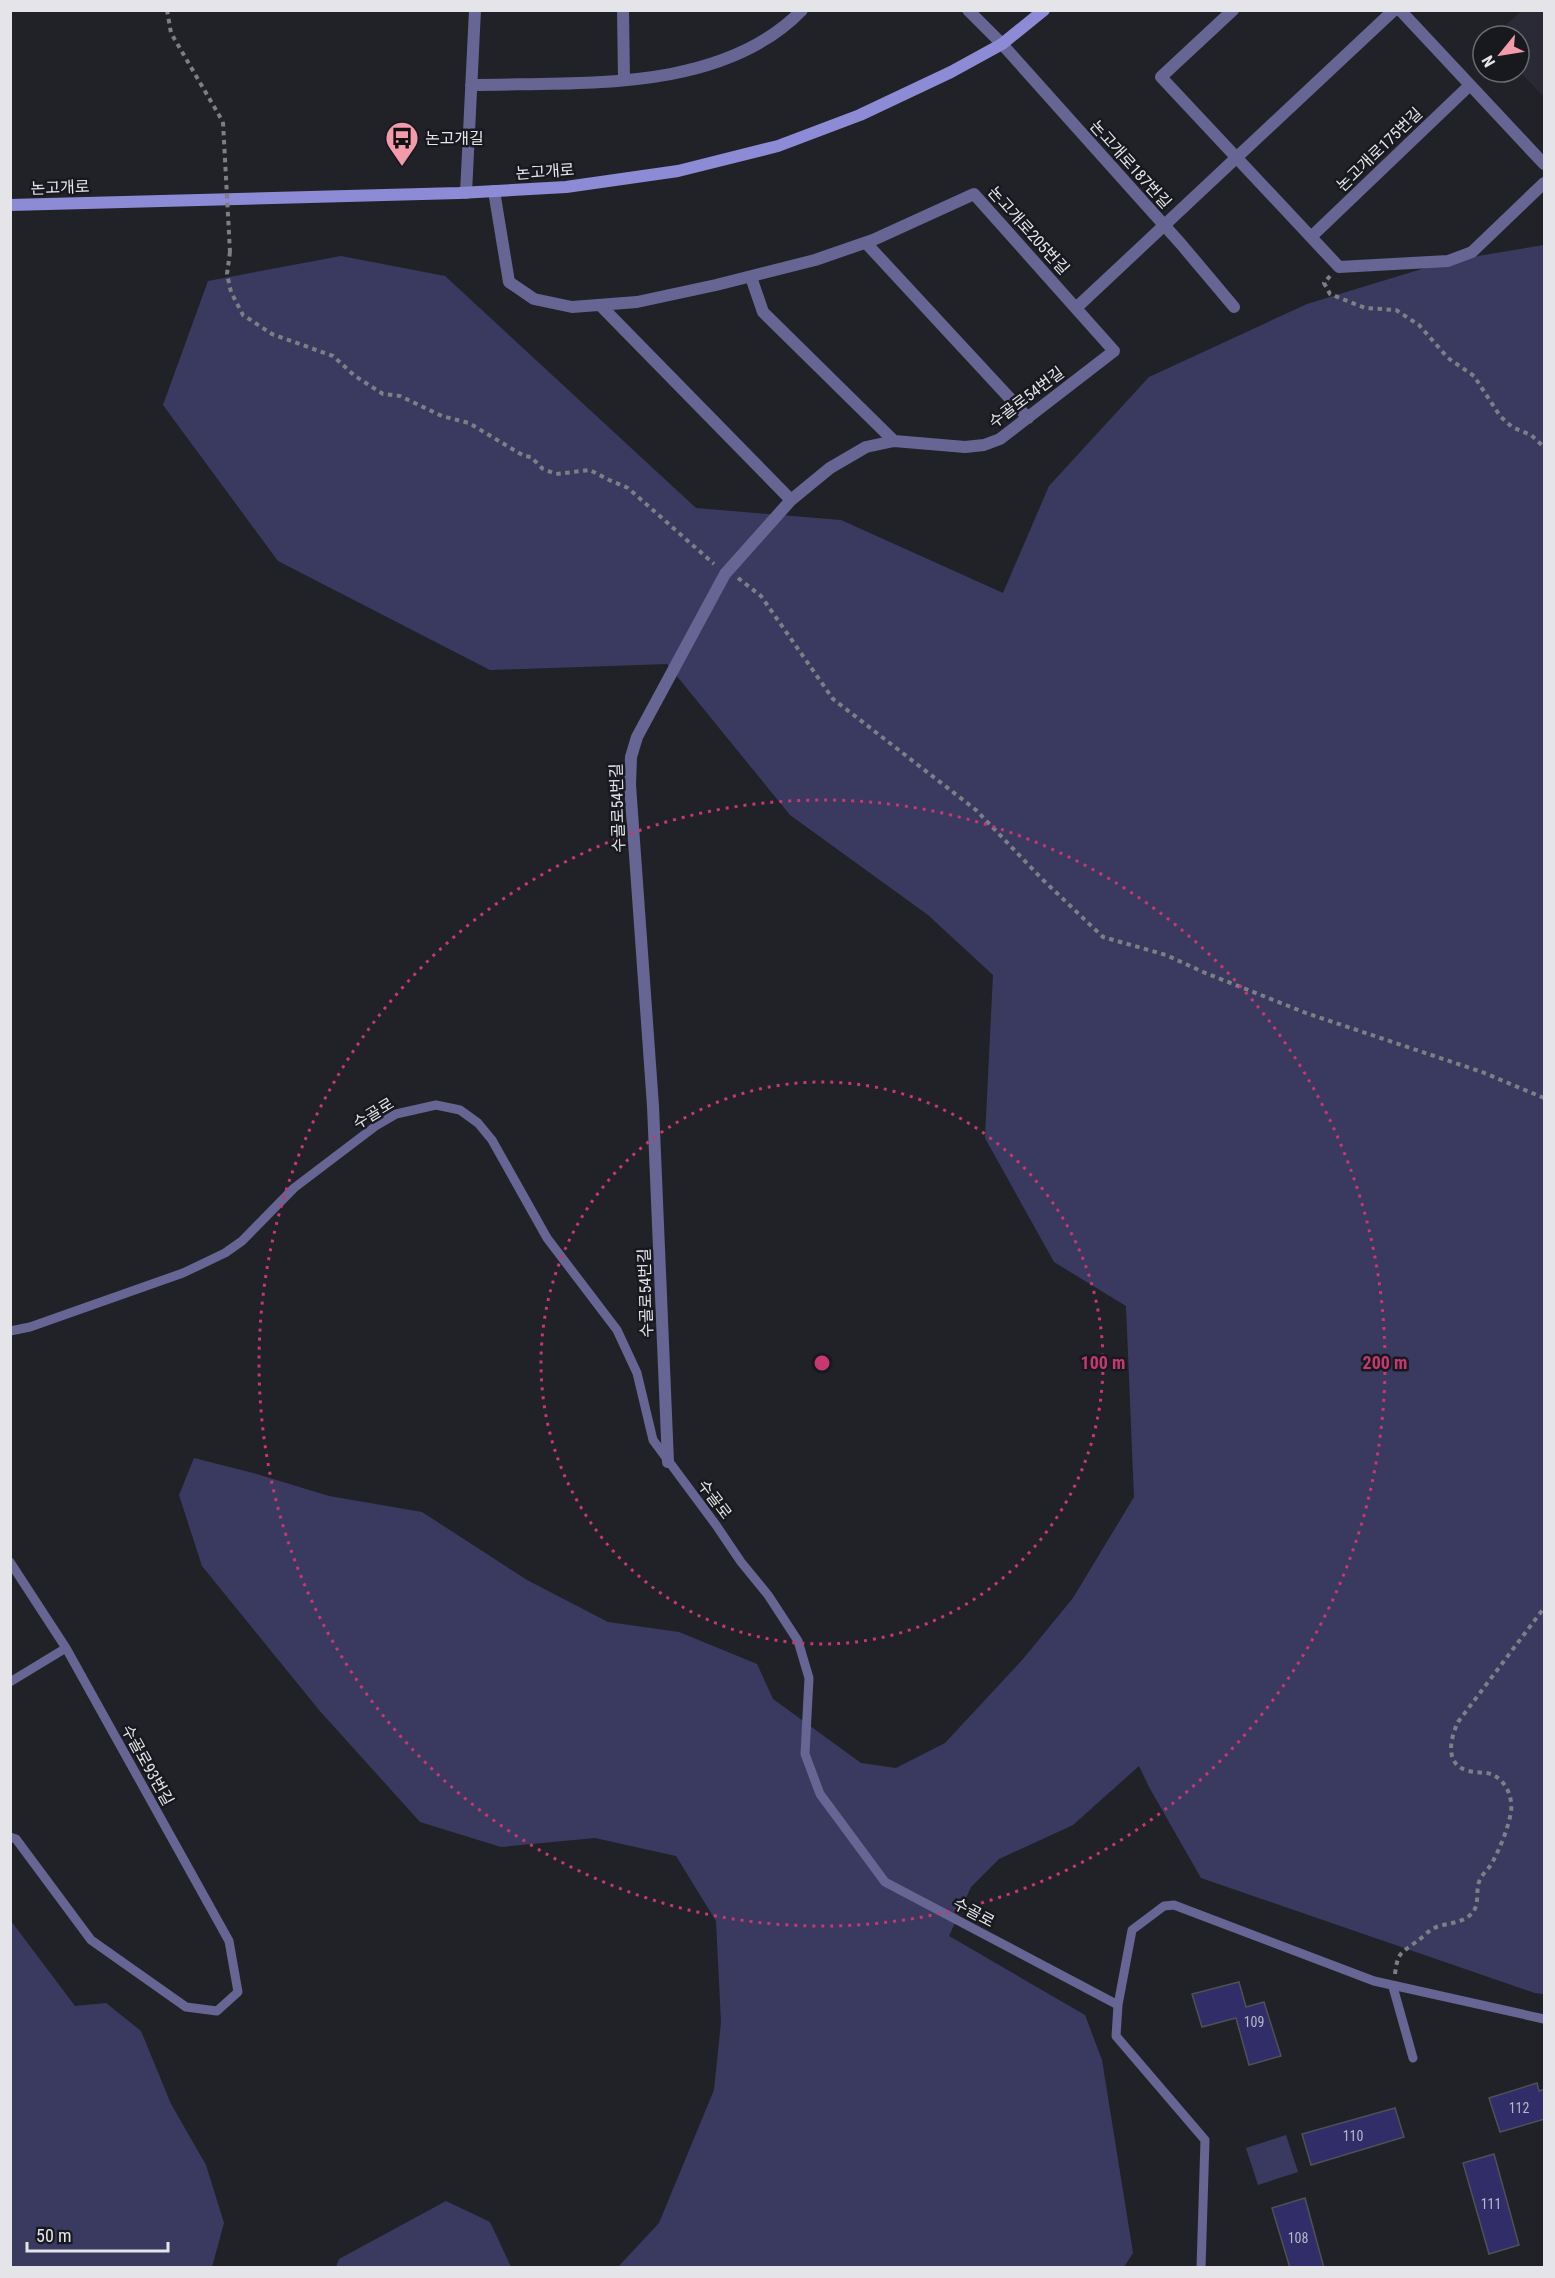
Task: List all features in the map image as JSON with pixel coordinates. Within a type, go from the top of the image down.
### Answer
[{"type":"main road","name":"논고개로","points":[[10,205],[466,193],[566,187],[678,171],[778,146],[860,115],[951,72],[1002,44],[1044,10]]},
{"type":"street","points":[[466,193],[475,10]]},
{"type":"street","points":[[623,10],[624,79]]},
{"type":"street","points":[[471,85],[671,75],[720,61],[764,42],[802,10]]},
{"type":"street","name":"논고개로187번길","points":[[968,10],[1002,44],[1165,226],[1234,307]]},
{"type":"street","points":[[1233,10],[1161,77],[1339,267],[1448,261],[1472,252],[1545,183]]},
{"type":"street","points":[[1076,308],[1394,10]]},
{"type":"street","points":[[1400,10],[1545,164]]},
{"type":"street","name":"논고개로175번길","points":[[1311,237],[1470,85]]},
{"type":"street","name":"논고개로205번길","points":[[494,191],[510,282],[534,299],[572,307],[637,302],[751,277],[815,260],[866,243],[974,194],[1114,351]]},
{"type":"street","points":[[866,243],[1028,418]]},
{"type":"street","points":[[751,277],[763,312],[894,441]]},
{"type":"street","points":[[600,305],[791,500]]},
{"type":"street","name":"수골로54번길","points":[[668,1462],[653,1106],[630,785],[631,757],[637,737],[725,574],[791,500],[830,468],[866,447],[894,441],[965,447],[1000,440],[1114,351]]},
{"type":"lane","name":"수골로","points":[[10,1332],[183,1273],[225,1253],[242,1241],[294,1188],[377,1125],[396,1114],[436,1105],[460,1110],[478,1123],[492,1140],[547,1238],[617,1330],[637,1373],[653,1440],[741,1562],[768,1595],[798,1641],[809,1678],[806,1754],[820,1794],[885,1882],[1118,2005]]},
{"type":"lane","name":"수골로93번길","points":[[10,1562],[66,1648],[229,1941],[238,1992],[217,2011],[186,2007],[91,1940],[16,1839],[10,1837]]},
{"type":"lane","points":[[10,1682],[66,1648]]},
{"type":"lane","points":[[1201,2268],[1205,2139],[1116,2036],[1118,2005],[1132,1930],[1164,1906],[1174,1905],[1393,1987],[1545,2019]]},
{"type":"lane","points":[[1393,1987],[1413,2058]]},
{"type":"path","points":[[167,10],[171,33],[223,122],[230,252],[226,273],[231,292],[243,315],[272,334],[333,356],[355,376],[383,394],[400,396],[442,416],[469,423],[524,456],[531,457],[543,469],[556,474],[590,470],[628,488],[725,574],[739,578],[761,596],[833,699],[975,810],[1103,937],[1166,955],[1306,1013],[1482,1072],[1545,1098]]},
{"type":"path","points":[[1339,267],[1324,284],[1330,294],[1365,308],[1380,311],[1396,310],[1419,325],[1448,358],[1474,376],[1500,416],[1512,427],[1531,435],[1545,447]]},
{"type":"path","points":[[1393,1987],[1397,1960],[1404,1949],[1416,1943],[1434,1928],[1468,1917],[1477,1906],[1479,1882],[1491,1864],[1506,1832],[1512,1810],[1510,1794],[1504,1783],[1492,1775],[1458,1767],[1452,1760],[1452,1736],[1467,1709],[1485,1689],[1545,1608]]},
{"type":"shaded area","points":[[1521,11],[1544,11],[1544,97],[1531,83],[1531,24],[1507,24]]},
{"type":"shaded area","points":[[1544,245],[1544,1994],[1535,1993],[1201,1878],[1139,1766],[1073,1825],[999,1859],[971,1887],[949,1936],[1085,2015],[1102,2060],[1133,2253],[1124,2267],[618,2267],[659,2223],[714,2090],[721,2022],[716,1921],[676,1856],[595,1838],[501,1847],[420,1822],[319,1710],[202,1566],[179,1495],[194,1458],[329,1496],[422,1512],[527,1580],[608,1622],[679,1632],[757,1664],[773,1699],[861,1763],[896,1768],[945,1743],[1023,1659],[1073,1598],[1134,1497],[1126,1306],[1054,1262],[985,1138],[993,975],[928,915],[790,815],[667,664],[490,670],[278,561],[163,405],[208,281],[341,256],[445,276],[696,508],[841,520],[1003,593],[1049,486],[1149,377],[1307,304],[1448,261]]},
{"type":"shaded area","points":[[11,1921],[75,2006],[106,2003],[141,2031],[171,2104],[206,2165],[224,2223],[212,2267],[11,2267]]},
{"type":"shaded area","points":[[1286,2135],[1298,2172],[1258,2185],[1246,2148]]},
{"type":"shaded area","points":[[446,2201],[490,2222],[511,2267],[336,2267],[339,2259]]},
{"type":"building","points":[[1239,1982],[1246,2007],[1264,2002],[1281,2056],[1249,2065],[1236,2018],[1202,2027],[1192,1994]]},
{"type":"building","points":[[1537,2083],[1539,2091],[1545,2089],[1545,2119],[1500,2132],[1489,2098]]},
{"type":"building","points":[[1395,2108],[1404,2137],[1311,2165],[1302,2134]]},
{"type":"building","points":[[1494,2154],[1519,2245],[1489,2254],[1463,2163]]},
{"type":"building","points":[[1305,2198],[1324,2268],[1290,2268],[1272,2208]]},
{"type":"place","name":"논고개길","points":[[402,167]]}]
